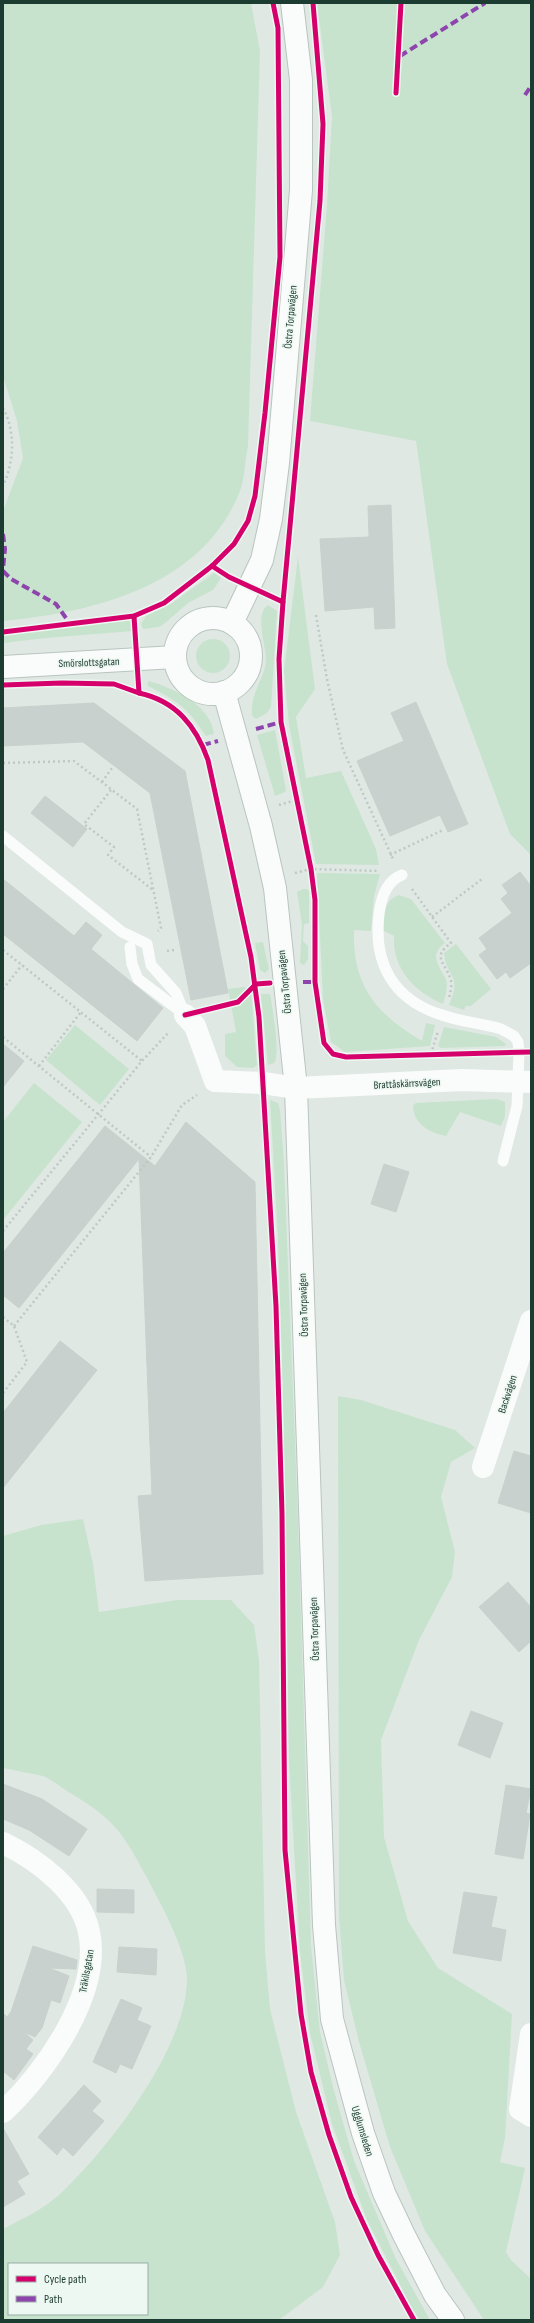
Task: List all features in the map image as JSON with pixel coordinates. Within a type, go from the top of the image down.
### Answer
[{"type":"street","name":"Östra Torpavägen","points":[[232,624],[262,560],[271,519],[278,463],[301,190],[301,80],[292,3]]},
{"type":"street","points":[[217,618],[232,624],[245,635],[250,652],[250,661],[245,677],[239,684],[224,692],[214,694],[195,690],[180,676],[175,657],[178,642],[182,634],[194,624],[205,619],[217,618]]},
{"type":"street","name":"Smörslottsgatan","points":[[3,667],[175,657]]},
{"type":"street","name":"Östra Torpavägen","points":[[224,692],[259,819],[275,888],[296,1088],[324,1925]]},
{"type":"street","points":[[184,1014],[195,1026],[215,1081],[263,1083],[296,1088]]},
{"type":"street","name":"Brattåskärrsvägen","points":[[296,1088],[462,1080],[524,1082]]},
{"type":"street","name":"Backvägen","points":[[483,1467],[531,1321]]},
{"type":"street","name":"Träkilsgatan","points":[[3,1843],[41,1867],[72,1897],[89,1932],[91,1947],[84,1987],[68,2028],[34,2080],[3,2112]]},
{"type":"street","name":"Ugglumsleden","points":[[324,1925],[332,2019],[363,2133],[384,2193],[435,2295],[452,2320]]},
{"type":"street","points":[[526,2112],[531,2034]]},
{"type":"lane","points":[[3,836],[122,932],[148,944],[151,965],[160,978],[176,993],[184,1014]]},
{"type":"lane","points":[[399,876],[381,896],[378,945],[382,964],[402,994],[416,1004],[443,1016],[484,1023],[508,1032],[518,1042],[524,1082],[503,1161]]},
{"type":"lane","points":[[130,947],[132,964],[138,979],[184,1014]]},
{"type":"path","points":[[3,408],[11,435],[13,455],[10,471],[3,486]]},
{"type":"path","points":[[316,615],[327,679],[343,750],[399,876],[451,943],[441,953],[440,959],[449,977],[451,988],[431,1054]]},
{"type":"path","points":[[3,763],[74,761],[136,809],[161,928],[148,944]]},
{"type":"path","points":[[102,782],[112,768]]},
{"type":"path","points":[[111,790],[84,824],[114,847],[108,855],[153,890]]},
{"type":"path","points":[[278,810],[277,806],[296,800]]},
{"type":"path","points":[[390,855],[443,830]]},
{"type":"path","points":[[295,873],[311,869],[383,871],[399,876]]},
{"type":"path","points":[[432,917],[482,879]]},
{"type":"path","points":[[3,950],[142,1062]]},
{"type":"path","points":[[3,989],[22,965]]},
{"type":"path","points":[[39,1066],[80,1012]]},
{"type":"path","points":[[3,1231],[142,1062],[184,1014]]},
{"type":"path","points":[[3,1037],[151,1157]]},
{"type":"path","points":[[14,1326],[151,1157],[182,1105],[215,1081]]},
{"type":"path","points":[[3,1317],[14,1326],[27,1362],[3,1393]]},
{"type":"green space","points":[[3,3],[251,3],[260,51],[248,446],[240,491],[223,523],[200,550],[173,572],[142,588],[109,601],[38,617],[3,621],[3,511],[23,458],[17,421],[3,376]]},
{"type":"green space","points":[[317,3],[531,3],[531,855],[510,834],[447,664],[416,441],[310,421],[327,205],[332,117]]},
{"type":"green space","points":[[298,557],[315,689],[296,717],[306,778],[341,771],[376,849],[379,865],[316,864],[289,725],[284,671]]},
{"type":"green space","points":[[214,573],[221,578],[213,590],[188,603],[159,627],[143,629],[141,624],[146,616],[172,603]]},
{"type":"green space","points":[[268,605],[277,611],[271,707],[267,713],[256,719],[252,716],[252,707],[255,692],[265,667],[266,653],[261,623],[264,609]]},
{"type":"green space","points":[[129,618],[132,619],[133,631],[3,643],[3,636]]},
{"type":"green space","points":[[210,639],[216,639],[220,640],[227,646],[230,656],[229,663],[223,670],[216,673],[210,673],[206,672],[199,666],[196,659],[196,653],[197,649],[203,642]]},
{"type":"green space","points":[[149,681],[179,693],[198,706],[206,714],[214,734],[206,736],[187,711],[175,701],[148,686],[147,684]]},
{"type":"green space","points":[[275,730],[286,790],[285,792],[275,796],[257,735]]},
{"type":"green space","points":[[317,873],[380,874],[374,896],[371,931],[354,930],[354,949],[357,967],[370,996],[380,1009],[406,1031],[422,1041],[426,1023],[435,1025],[430,1046],[345,1052],[331,1042],[323,999]]},
{"type":"green space","points":[[307,889],[309,892],[309,923],[304,924],[303,941],[308,946],[308,959],[304,965],[300,963],[302,924],[297,892]]},
{"type":"green space","points":[[399,895],[411,899],[445,943],[439,948],[436,955],[440,969],[445,976],[447,986],[443,1004],[423,993],[407,978],[397,959],[394,948],[394,936],[384,931],[384,915],[387,905],[389,901]]},
{"type":"green space","points":[[263,942],[269,969],[265,973],[260,970],[255,943]]},
{"type":"green space","points":[[456,944],[491,989],[471,1006],[466,1006],[464,1010],[449,1005],[453,995],[454,982],[445,961],[444,953]]},
{"type":"green space","points":[[244,987],[251,990],[257,1065],[253,1068],[237,1067],[225,1056],[225,1034],[236,1032],[228,989]]},
{"type":"green space","points":[[261,994],[270,994],[275,1030],[277,1051],[276,1058],[274,1063],[268,1065]]},
{"type":"green space","points":[[75,1025],[129,1069],[100,1105],[46,1060]]},
{"type":"green space","points":[[444,1027],[496,1037],[506,1044],[505,1046],[441,1048],[438,1046]]},
{"type":"green space","points":[[34,1083],[82,1122],[3,1220],[3,1122]]},
{"type":"green space","points":[[497,1099],[505,1102],[505,1116],[501,1126],[460,1112],[446,1136],[434,1133],[419,1122],[414,1112],[413,1105],[416,1103]]},
{"type":"green space","points":[[270,1100],[278,1103],[280,1110],[284,1163],[298,1519],[311,1946],[320,2032],[334,2091],[354,2161],[396,2259],[430,2320],[420,2320],[413,2310],[367,2220],[332,2124],[310,2033],[300,1952],[289,1762],[283,1395],[278,1238]]},
{"type":"green space","points":[[338,1396],[361,1400],[455,1430],[475,1448],[451,1462],[441,1497],[455,1552],[452,1577],[419,1640],[381,1740],[384,1837],[408,1921],[438,1968],[512,2014],[505,2138],[500,2162],[525,2168],[506,2252],[511,2260],[531,2279],[531,2320],[484,2320],[425,2231],[390,2147],[359,2042],[344,1980],[339,1917]]},
{"type":"green space","points":[[83,1519],[93,1564],[99,1612],[177,1600],[231,1600],[254,1625],[259,1660],[265,1951],[270,2009],[296,2112],[335,2222],[340,2255],[323,2287],[279,2320],[3,2320],[3,2229],[39,2210],[59,2195],[100,2152],[121,2125],[159,2066],[173,2036],[183,2007],[187,1980],[183,1955],[172,1927],[138,1862],[117,1830],[96,1810],[49,1779],[43,1776],[3,1768],[3,1536],[41,1525]]},
{"type":"building","points":[[391,505],[395,628],[375,629],[374,607],[325,611],[320,539],[369,537],[368,506]]},
{"type":"building","points":[[416,702],[468,824],[448,832],[440,815],[390,836],[357,761],[404,741],[391,713]]},
{"type":"building","points":[[94,703],[185,771],[228,993],[191,1000],[150,793],[83,742],[3,746],[3,708]]},
{"type":"building","points":[[45,796],[87,829],[73,847],[31,813]]},
{"type":"building","points":[[520,872],[531,886],[531,963],[510,978],[506,972],[497,979],[479,955],[487,949],[479,938],[512,913],[501,899],[508,893],[502,885]]},
{"type":"building","points":[[3,879],[74,936],[86,922],[102,935],[91,949],[163,1008],[137,1041],[3,934]]},
{"type":"building","points":[[3,1044],[24,1061],[3,1087]]},
{"type":"building","points":[[186,1122],[255,1182],[263,1574],[145,1581],[138,1496],[152,1495],[139,1159],[19,1308],[3,1295],[3,1253],[105,1126],[155,1166]]},
{"type":"building","points":[[384,1164],[409,1172],[396,1212],[371,1204]]},
{"type":"building","points":[[60,1341],[97,1370],[3,1488],[3,1413]]},
{"type":"building","points":[[514,1451],[531,1456],[531,1513],[498,1503]]},
{"type":"building","points":[[508,1582],[531,1607],[531,1641],[519,1652],[479,1607]]},
{"type":"building","points":[[471,1711],[503,1723],[490,1758],[458,1745]]},
{"type":"building","points":[[3,1784],[42,1799],[87,1829],[69,1856],[29,1830],[3,1819]]},
{"type":"building","points":[[506,1785],[531,1789],[526,1813],[530,1814],[523,1859],[495,1854]]},
{"type":"building","points":[[97,1889],[134,1890],[134,1913],[97,1912]]},
{"type":"building","points":[[464,1892],[497,1897],[491,1927],[506,1930],[501,1961],[453,1953]]},
{"type":"building","points":[[33,1946],[77,1960],[76,1969],[49,1968],[69,1976],[60,2003],[51,2000],[42,2028],[35,2037],[24,2032],[33,2040],[26,2049],[33,2054],[14,2080],[3,2071],[3,2013],[7,2017],[11,2012]]},
{"type":"building","points":[[119,1947],[157,1949],[156,1975],[117,1972]]},
{"type":"building","points":[[121,1999],[142,2008],[137,2020],[151,2026],[132,2069],[120,2064],[116,2073],[93,2062]]},
{"type":"building","points":[[84,2085],[101,2101],[92,2111],[104,2121],[73,2156],[63,2147],[57,2155],[38,2137]]},
{"type":"building","points":[[3,2128],[29,2174],[17,2181],[25,2194],[3,2207]]},
{"type":"marked path","points":[[400,56],[485,3]]},
{"type":"marked path","points":[[525,95],[531,86]]},
{"type":"marked path","points":[[3,534],[5,549],[3,569]]},
{"type":"marked path","points":[[3,571],[11,579],[56,604],[71,625]]},
{"type":"marked path","points":[[256,729],[281,722]]},
{"type":"marked path","points":[[203,745],[218,741]]},
{"type":"marked path","points":[[303,982],[315,982]]},
{"type":"cycle path","points":[[3,632],[134,616],[164,603],[212,566],[234,544],[248,521],[255,496],[265,413],[280,257],[278,28],[273,3]]},
{"type":"cycle path","points":[[212,566],[229,577],[283,602],[320,201],[323,124],[313,3]]},
{"type":"cycle path","points":[[396,93],[401,3]]},
{"type":"cycle path","points":[[283,602],[279,659],[281,722],[311,869],[315,900],[315,982],[324,1043],[333,1054],[346,1057],[531,1052]]},
{"type":"cycle path","points":[[134,616],[139,693],[164,702],[183,717],[197,736],[208,760],[251,957],[259,1017],[276,1306],[282,1514],[285,1850],[301,2014],[311,2072],[329,2135],[351,2197],[378,2255],[414,2320]]},
{"type":"cycle path","points":[[3,685],[62,683],[114,684],[139,693]]},
{"type":"cycle path","points":[[185,1015],[238,1002],[256,984],[270,983]]}]
